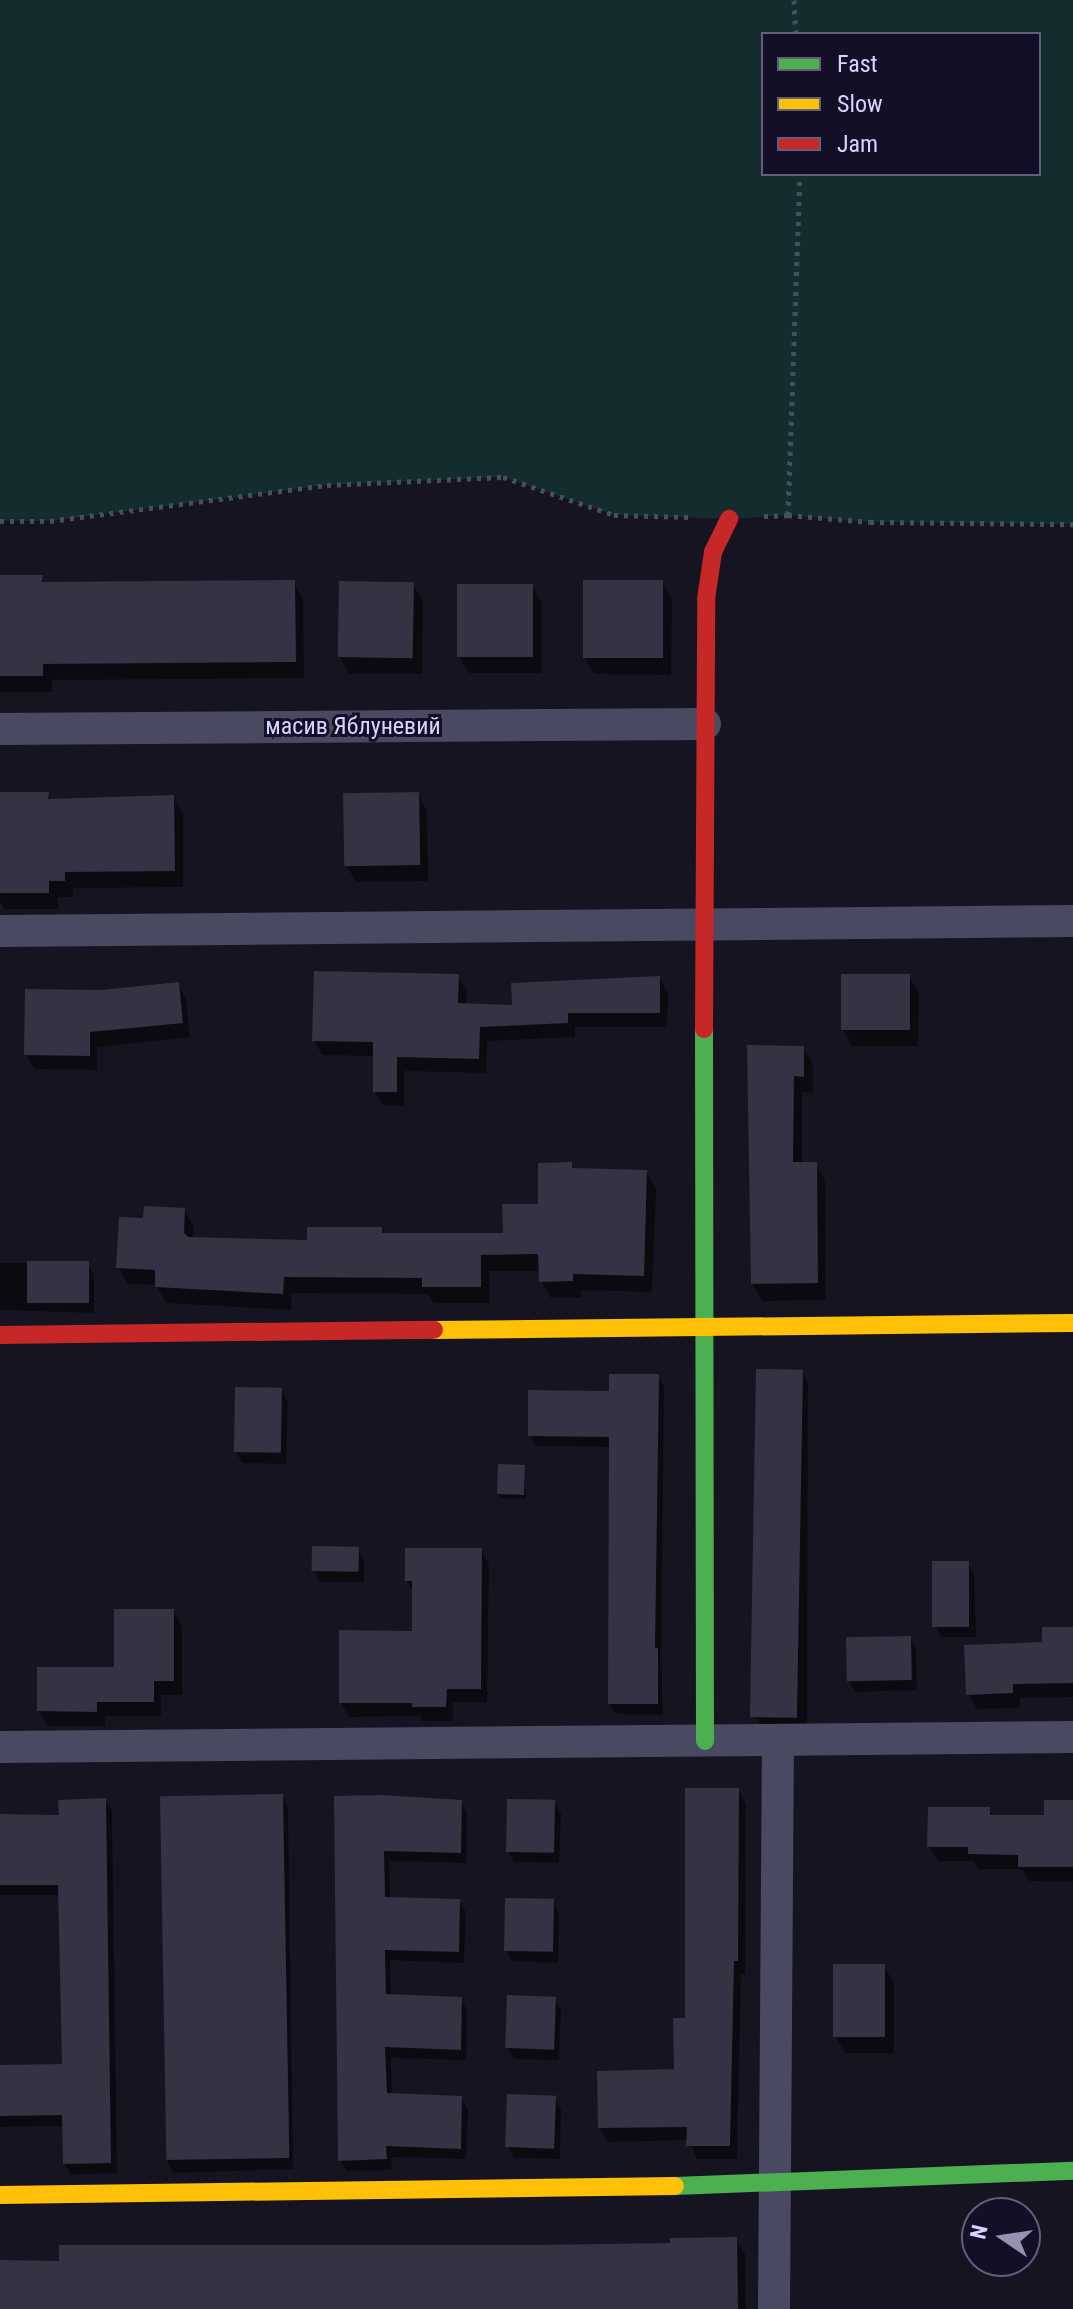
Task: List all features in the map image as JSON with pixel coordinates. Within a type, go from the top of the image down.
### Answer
[{"type":"street","points":[[705,1741],[702,1328],[706,599],[713,552],[729,519]]},
{"type":"street","name":"масив Яблуневий","points":[[0,729],[705,724]]},
{"type":"street","points":[[0,931],[705,927],[1073,921]]},
{"type":"street","points":[[0,1335],[1073,1323]]},
{"type":"street","points":[[0,1747],[1073,1737]]},
{"type":"street","points":[[774,2309],[778,1740]]},
{"type":"street","points":[[0,2195],[775,2185],[1073,2171]]},
{"type":"path","points":[[794,0],[796,32]]},
{"type":"path","points":[[788,515],[800,176]]},
{"type":"path","points":[[0,521],[50,521],[327,485],[503,477],[614,515],[729,519],[788,515],[870,522],[1073,524]]},
{"type":"green space","points":[[0,0],[1073,0],[1073,524],[870,522],[788,515],[729,519],[614,515],[503,477],[327,485],[50,521],[0,521]]},
{"type":"building","points":[[0,575],[43,575],[42,582],[295,580],[296,662],[43,664],[43,676],[0,676]]},
{"type":"building","points":[[583,580],[663,580],[663,658],[583,658]]},
{"type":"building","points":[[339,581],[414,582],[413,658],[338,657]]},
{"type":"building","points":[[457,584],[533,584],[533,657],[457,657]]},
{"type":"building","points":[[0,792],[49,792],[48,799],[174,795],[175,871],[65,872],[65,881],[49,881],[49,893],[0,893]]},
{"type":"building","points":[[419,792],[420,865],[344,866],[343,793]]},
{"type":"building","points":[[314,971],[459,974],[458,1003],[512,1005],[511,983],[660,976],[660,1013],[568,1013],[568,1023],[480,1027],[479,1059],[397,1057],[397,1092],[373,1092],[373,1042],[312,1041]]},
{"type":"building","points":[[841,974],[910,974],[910,1030],[841,1030]]},
{"type":"building","points":[[179,982],[183,1023],[90,1032],[90,1056],[24,1055],[25,989],[101,990]]},
{"type":"building","points":[[747,1045],[804,1046],[804,1077],[794,1076],[793,1162],[817,1162],[818,1283],[751,1284]]},
{"type":"building","points":[[572,1162],[572,1168],[647,1170],[644,1276],[573,1274],[573,1281],[539,1282],[538,1254],[481,1255],[481,1287],[422,1287],[422,1278],[284,1277],[283,1294],[155,1287],[155,1270],[116,1268],[119,1217],[143,1218],[144,1206],[185,1208],[184,1233],[188,1237],[307,1240],[307,1227],[382,1227],[382,1233],[503,1233],[502,1204],[538,1204],[538,1163]]},
{"type":"building","points":[[27,1261],[89,1261],[89,1303],[27,1303]]},
{"type":"building","points":[[756,1369],[803,1370],[797,1718],[750,1717]]},
{"type":"building","points":[[609,1374],[659,1374],[655,1648],[658,1648],[658,1704],[608,1704],[609,1437],[528,1436],[528,1390],[609,1391]]},
{"type":"building","points":[[235,1387],[282,1388],[281,1453],[234,1452]]},
{"type":"building","points":[[498,1464],[525,1465],[524,1495],[497,1494]]},
{"type":"building","points":[[312,1546],[359,1547],[359,1572],[312,1571]]},
{"type":"building","points":[[405,1548],[482,1548],[481,1689],[447,1689],[446,1707],[412,1707],[412,1703],[339,1703],[339,1630],[412,1631],[412,1581],[405,1581]]},
{"type":"building","points":[[932,1561],[969,1561],[969,1627],[932,1627]]},
{"type":"building","points":[[114,1609],[174,1609],[174,1681],[154,1681],[154,1702],[97,1702],[97,1712],[37,1711],[37,1667],[114,1667]]},
{"type":"building","points":[[1042,1627],[1073,1627],[1073,1683],[1013,1684],[1013,1693],[966,1695],[964,1645],[1042,1642]]},
{"type":"building","points":[[911,1636],[912,1680],[847,1681],[846,1637]]},
{"type":"building","points":[[685,1788],[739,1788],[738,1961],[734,1961],[730,2146],[686,2146],[687,2127],[598,2128],[597,2071],[674,2069],[673,2018],[685,2018]]},
{"type":"building","points":[[283,1794],[289,2158],[166,2160],[160,1796]]},
{"type":"building","points":[[382,1795],[462,1800],[461,1853],[384,1851],[385,1897],[460,1899],[459,1952],[385,1950],[386,1994],[462,1997],[461,2050],[385,2047],[387,2093],[462,2096],[461,2149],[386,2146],[387,2159],[338,2161],[334,1796]]},
{"type":"building","points":[[106,1798],[111,2163],[63,2164],[62,2115],[0,2116],[0,2065],[62,2064],[58,1885],[0,1885],[0,1814],[59,1815],[58,1800]]},
{"type":"building","points":[[507,1799],[555,1800],[554,1853],[506,1852]]},
{"type":"building","points":[[1044,1800],[1073,1800],[1073,1867],[1018,1867],[1018,1855],[968,1854],[968,1847],[927,1847],[928,1807],[990,1807],[990,1815],[1044,1815]]},
{"type":"building","points":[[505,1898],[554,1899],[553,1952],[504,1951]]},
{"type":"building","points":[[833,1964],[885,1964],[885,2037],[833,2037]]},
{"type":"building","points":[[507,1995],[556,1997],[554,2050],[505,2048]]},
{"type":"building","points":[[507,2094],[556,2096],[554,2149],[505,2147]]},
{"type":"building","points":[[737,2237],[738,2309],[0,2309],[0,2260],[59,2261],[59,2245],[534,2245],[670,2243],[670,2238]]},
{"type":"traffic: fast","points":[[704,1029],[705,1741]]},
{"type":"traffic: fast","points":[[675,2186],[1073,2171]]},
{"type":"traffic: slow","points":[[434,1330],[1073,1323]]},
{"type":"traffic: slow","points":[[0,2195],[675,2186]]},
{"type":"traffic: jam","points":[[704,1029],[706,599],[713,552],[729,519]]},
{"type":"traffic: jam","points":[[0,1335],[434,1330]]}]
